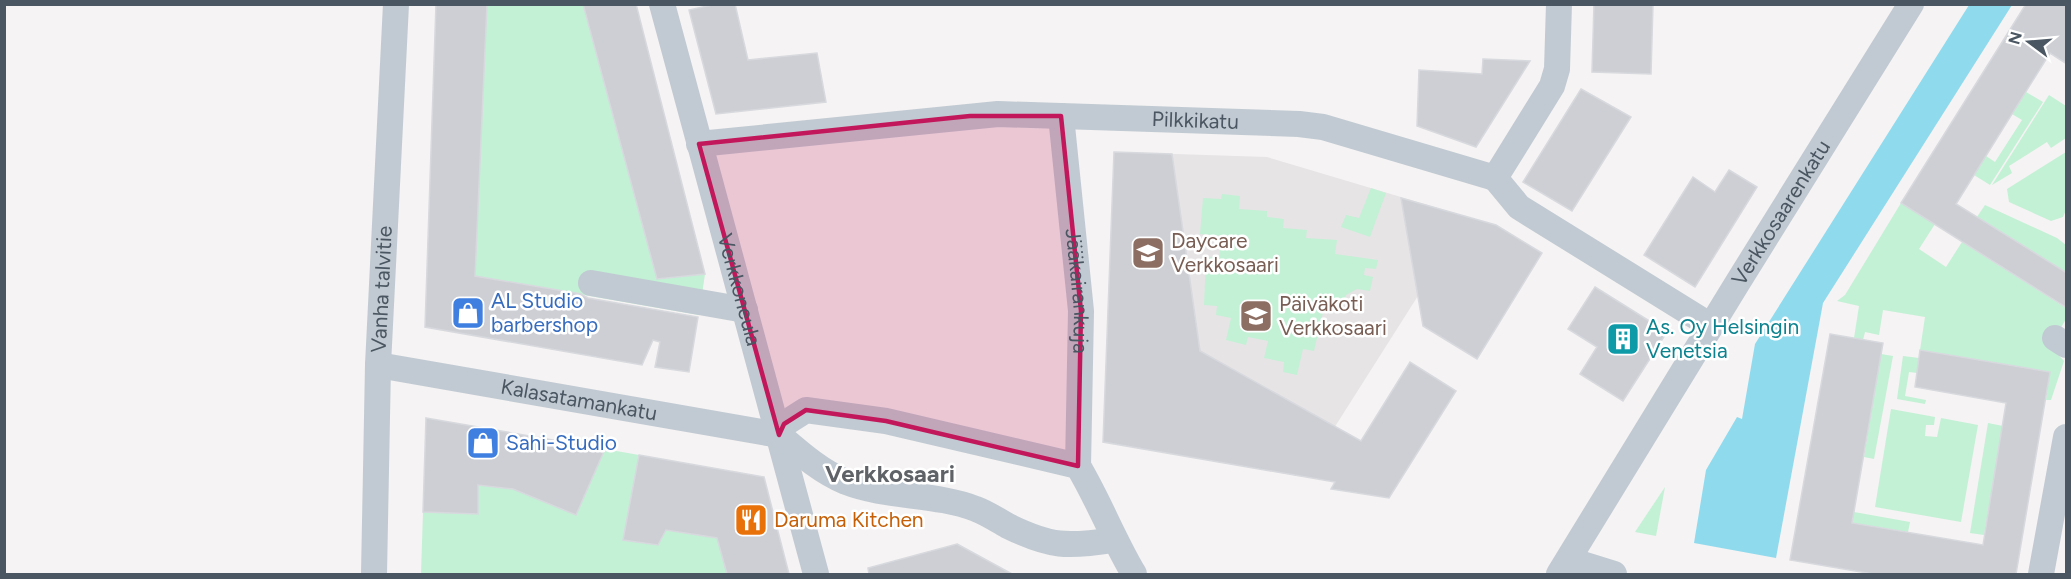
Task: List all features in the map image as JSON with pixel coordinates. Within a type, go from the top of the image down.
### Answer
[{"type":"street","name":"Vanha talvitie","points":[[374,574],[378,365],[396,4]]},
{"type":"street","name":"Verkkoneula","points":[[662,4],[816,574]]},
{"type":"street","points":[[1559,4],[1557,69],[1552,86],[1496,187],[1519,207],[1711,326]]},
{"type":"street","name":"Verkkosaarenkatu","points":[[1564,567],[1911,4]]},
{"type":"street","name":"Pilkkikatu","points":[[699,144],[998,114],[1299,123],[1323,127],[1496,187]]},
{"type":"street","name":"Jääkairankuja","points":[[1061,116],[1081,311],[1078,466]]},
{"type":"street","points":[[591,283],[746,310]]},
{"type":"street","name":"Kalasatamankatu","points":[[378,365],[779,435],[814,464],[846,482],[975,509],[1034,538],[1059,545],[1078,546],[1114,540]]},
{"type":"street","points":[[779,435],[784,424],[807,410],[886,421],[1078,466],[1095,494],[1114,540],[1134,574]]},
{"type":"street","points":[[2041,574],[2067,437]]},
{"type":"street","points":[[1564,567],[1614,574]]},
{"type":"highlighted area","points":[[970,116],[1061,116],[1081,311],[1078,466],[886,421],[806,410],[784,424],[779,435],[699,144]]},
{"type":"shaded area","name":"Päiväkoti Verkkosaari","points":[[1114,152],[1267,157],[1468,217],[1303,477],[1103,442]]},
{"type":"green space","points":[[487,5],[583,5],[657,279],[705,274],[699,315],[475,276]]},
{"type":"green space","points":[[2026,92],[2043,102],[1990,185],[1974,175],[1986,156],[1995,162],[2022,120],[2012,114]]},
{"type":"green space","points":[[2049,95],[2066,106],[2066,138],[2051,148],[2047,142],[2009,166],[2012,173],[1992,185]]},
{"type":"green space","points":[[2066,152],[2066,210],[2063,217],[2051,221],[2009,202],[2007,189]]},
{"type":"green space","points":[[1371,188],[1386,193],[1370,237],[1341,227],[1346,215],[1359,218]]},
{"type":"green space","points":[[1222,194],[1240,196],[1239,209],[1267,211],[1267,217],[1284,219],[1283,228],[1307,230],[1306,238],[1337,240],[1335,254],[1378,260],[1376,269],[1365,268],[1364,275],[1373,277],[1370,291],[1357,289],[1346,295],[1342,311],[1324,308],[1314,351],[1303,349],[1297,375],[1283,372],[1284,362],[1264,358],[1268,341],[1248,337],[1246,345],[1226,340],[1231,318],[1216,315],[1217,306],[1204,305],[1206,257],[1219,258],[1222,236],[1200,234],[1203,198],[1221,199]]},
{"type":"green space","points":[[1901,203],[1935,224],[1919,249],[1946,267],[1962,242],[2066,308],[2066,319],[2050,346],[2064,361],[2051,400],[2046,400],[2050,372],[1920,350],[1925,317],[1883,310],[1879,335],[1865,332],[1863,340],[1854,338],[1859,306],[1837,301],[1845,295]]},
{"type":"green space","points":[[1985,205],[2057,238],[2066,245],[2066,273],[1977,217]]},
{"type":"green space","points":[[1881,354],[1893,356],[1874,459],[1864,457]]},
{"type":"green space","points":[[1903,356],[1919,358],[1917,373],[1909,372],[1905,396],[1926,400],[1925,404],[1897,399]]},
{"type":"green space","points":[[1891,409],[1935,417],[1934,425],[1926,425],[1925,436],[1937,437],[1941,418],[1978,425],[1961,522],[1875,507]]},
{"type":"green space","points":[[1988,423],[2003,426],[1984,535],[1970,533]]},
{"type":"green space","points":[[605,449],[639,455],[623,540],[658,545],[666,530],[717,538],[727,574],[421,574],[423,512],[477,514],[478,485],[513,489],[576,515]]},
{"type":"green space","points":[[1665,487],[1656,536],[1635,532]]},
{"type":"green space","points":[[1854,512],[1910,522],[1908,532],[1852,523]]},
{"type":"water","points":[[1969,5],[2012,5],[1823,303],[1776,558],[1694,543],[1706,470],[1737,417],[1742,419],[1755,344]]},
{"type":"building","points":[[436,4],[487,4],[475,276],[698,317],[689,372],[655,367],[660,342],[653,340],[642,365],[425,327]]},
{"type":"building","points":[[583,4],[636,4],[705,274],[657,279]]},
{"type":"building","points":[[716,4],[735,4],[748,60],[817,53],[826,102],[716,114],[689,10]]},
{"type":"building","points":[[1594,4],[1653,4],[1651,74],[1592,72]]},
{"type":"building","points":[[2026,4],[2067,4],[2067,64],[2050,53],[1956,204],[2067,273],[2067,308],[1901,203]]},
{"type":"building","points":[[1483,59],[1530,61],[1476,147],[1417,126],[1419,70],[1482,74]]},
{"type":"building","points":[[1581,89],[1631,117],[1572,211],[1523,182]]},
{"type":"building","name":"Daycare Verkkosaari","points":[[1114,152],[1172,154],[1200,351],[1361,441],[1410,362],[1456,391],[1389,498],[1331,489],[1335,482],[1103,442]]},
{"type":"building","points":[[1729,170],[1757,187],[1695,287],[1644,255],[1693,177],[1715,192]]},
{"type":"building","points":[[1401,198],[1496,225],[1542,253],[1477,359],[1423,326]]},
{"type":"building","name":"As. Oy Helsingin Venetsia","points":[[1595,287],[1667,332],[1623,401],[1580,374],[1597,347],[1568,329]]},
{"type":"building","points":[[1830,334],[1883,343],[1852,523],[1983,545],[2006,403],[1915,387],[1920,350],[2050,372],[2016,574],[1873,574],[1790,560]]},
{"type":"building","points":[[426,418],[605,449],[576,515],[513,489],[478,485],[478,514],[423,512]]},
{"type":"building","points":[[639,455],[764,477],[789,574],[727,574],[717,538],[666,530],[658,545],[623,540]]},
{"type":"building","points":[[957,544],[1012,574],[869,574],[868,568]]},
{"type":"place","name":"Daycare Verkkosaari","points":[[1148,253]]},
{"type":"place","name":"AL Studio barbershop","points":[[468,313]]},
{"type":"place","name":"Päiväkoti Verkkosaari","points":[[1256,316]]},
{"type":"place","name":"As. Oy Helsingin Venetsia","points":[[1623,339]]},
{"type":"place","name":"Sahi-Studio","points":[[483,443]]},
{"type":"place","name":"Daruma Kitchen","points":[[751,520]]},
{"type":"district","name":"Verkkosaari","points":[[890,474]]}]
